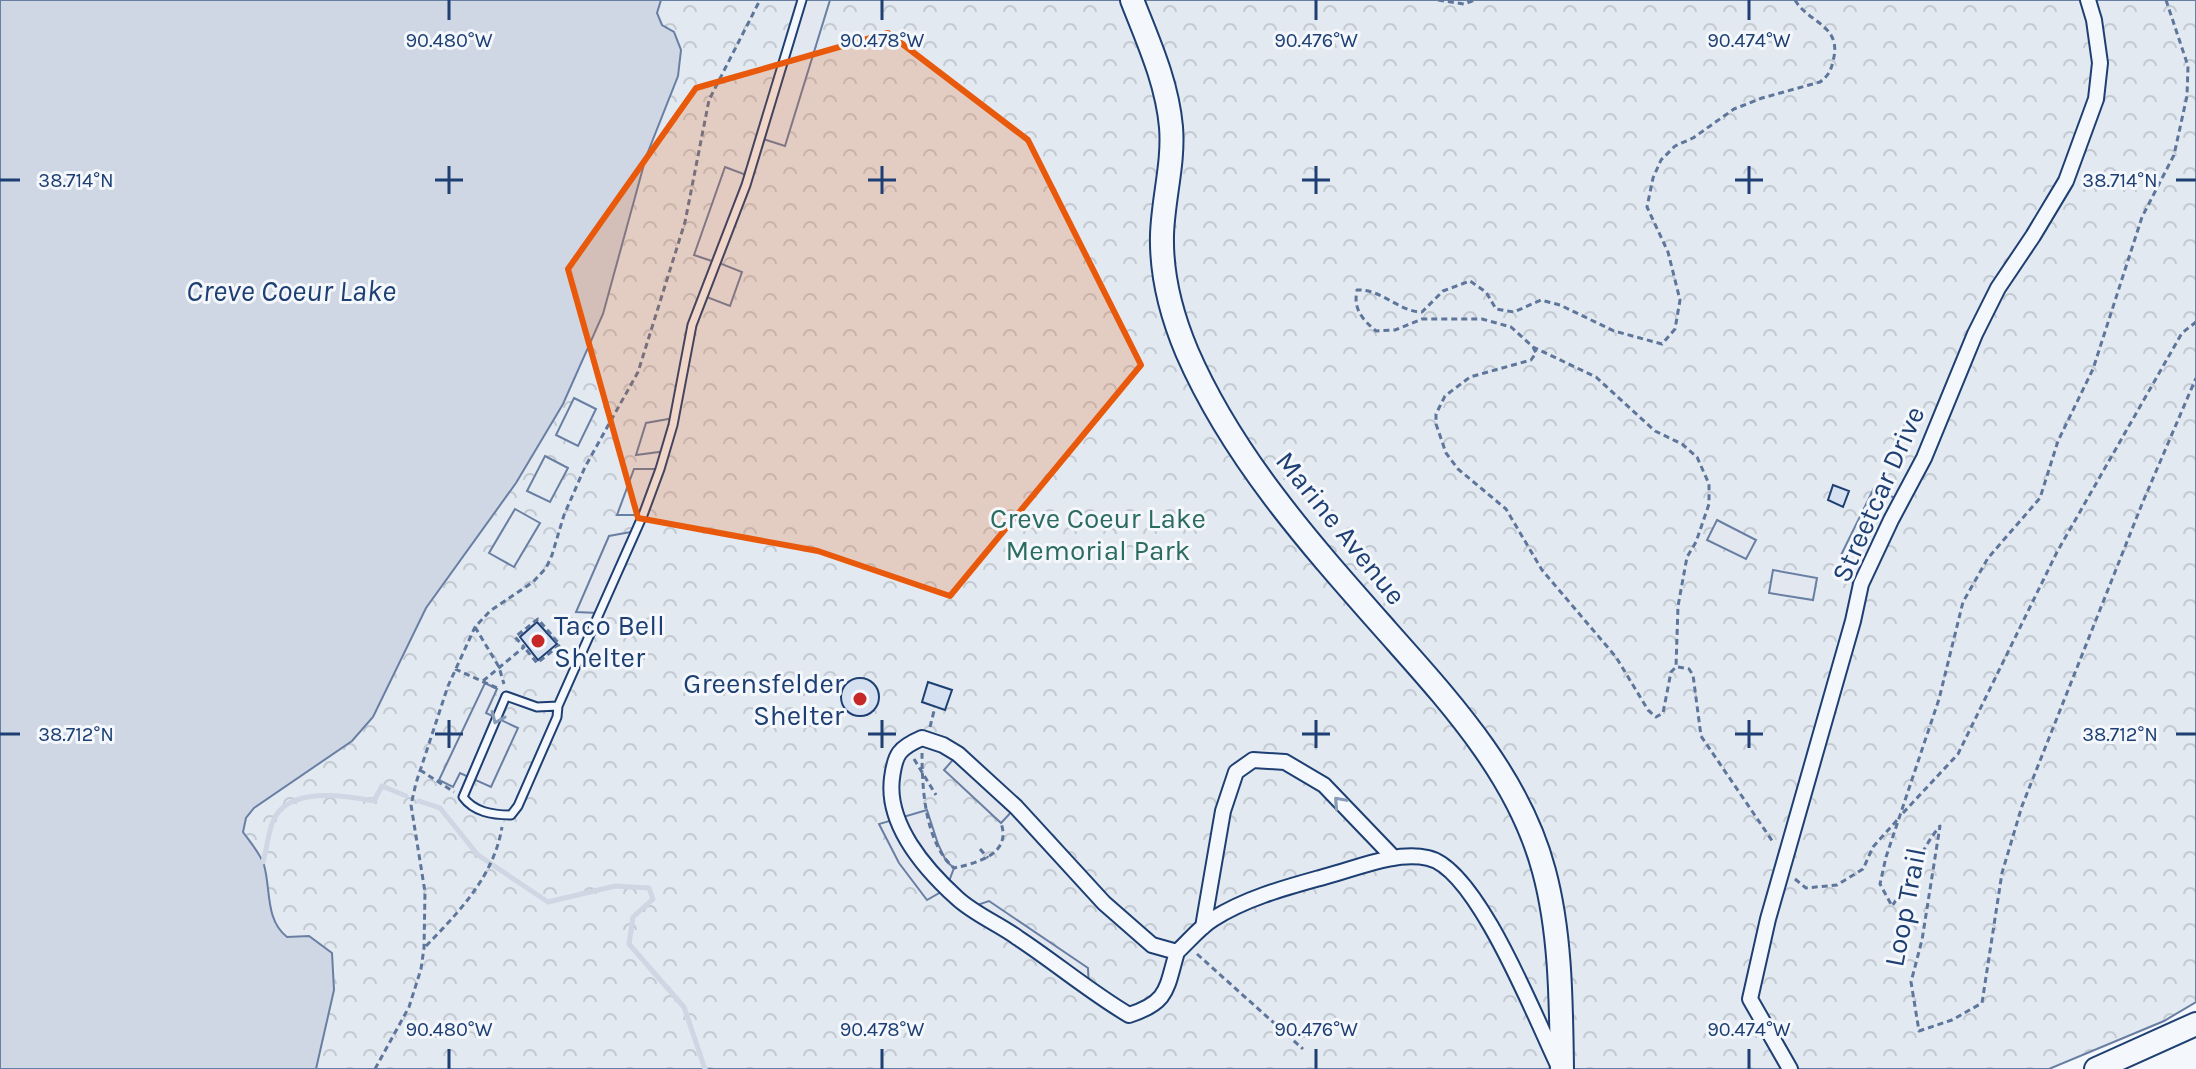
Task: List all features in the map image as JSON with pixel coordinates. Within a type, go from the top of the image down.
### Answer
[{"type":"main road","name":"Marine Avenue","points":[[1132,0],[1166,94],[1171,129],[1162,234],[1164,275],[1171,313],[1229,434],[1269,492],[1326,562],[1449,700],[1507,782],[1535,843],[1551,899],[1561,997],[1561,1069]]},
{"type":"main road","points":[[2096,1069],[2196,1024]]},
{"type":"street","name":"Streetcar Drive","points":[[1790,1069],[1750,999],[1784,862],[1867,568],[1924,458],[1975,334],[1998,288],[2066,181],[2096,99],[2100,63],[2088,0]]},
{"type":"street","points":[[1181,948],[1152,945],[1104,903],[1016,807],[958,754],[922,738],[907,745],[894,758],[891,786],[897,818],[906,838],[924,863],[958,899],[1129,1015],[1153,1007],[1166,989],[1181,948],[1211,919],[1263,894],[1394,858],[1431,858],[1446,866],[1486,915],[1561,1069]]},
{"type":"street","points":[[1203,927],[1223,811],[1236,772],[1253,760],[1285,762],[1324,785],[1394,858]]},
{"type":"lane","points":[[558,706],[537,707],[506,696],[463,797],[469,805],[503,815],[511,815],[518,806],[557,717],[558,706],[643,515],[673,425],[692,325],[746,185],[802,0]]},
{"type":"path","points":[[375,1069],[409,1007],[421,969],[425,892],[411,805],[455,669],[475,627],[490,611],[533,582],[546,568],[585,467],[638,372],[685,222],[709,100],[760,0]]},
{"type":"path","points":[[1438,0],[1464,4],[1475,0]]},
{"type":"path","points":[[1533,347],[1535,357],[1531,360],[1470,377],[1445,396],[1436,414],[1436,424],[1446,453],[1458,469],[1506,509],[1542,570],[1616,657],[1648,710],[1656,717],[1663,713],[1671,672],[1676,667],[1678,606],[1687,557],[1696,542],[1709,504],[1709,484],[1697,457],[1682,444],[1655,431],[1596,377],[1533,347],[1511,327],[1482,319],[1422,319],[1395,330],[1376,331],[1361,318],[1355,299],[1357,290],[1367,290],[1386,296],[1412,312],[1422,312],[1443,291],[1470,281],[1486,292],[1496,309],[1514,312],[1541,300],[1560,305],[1614,331],[1662,344],[1675,329],[1680,300],[1668,252],[1647,207],[1653,178],[1661,160],[1675,146],[1693,138],[1734,109],[1820,82],[1828,76],[1836,49],[1834,39],[1795,0]]},
{"type":"path","points":[[1676,667],[1689,669],[1693,675],[1701,736],[1797,882],[1806,888],[1837,885],[1863,869],[1873,847],[1901,815],[1939,699],[1963,602],[1988,558],[2040,498],[2058,441],[2093,369],[2142,217],[2174,155],[2187,96],[2188,66],[2166,0]]},
{"type":"path","name":"Loop Trail","points":[[2196,322],[2182,333],[2057,552],[1958,754],[1901,815],[1880,884],[1892,906],[1909,883],[1929,839],[1940,826],[1922,940],[1911,982],[1919,1031],[1952,1020],[1982,1003],[2002,873],[2022,806],[2142,504],[2196,378]]},
{"type":"path","points":[[538,619],[560,645],[537,663],[526,648],[515,637],[538,619]]},
{"type":"path","points":[[475,627],[499,667],[506,696]]},
{"type":"path","points":[[483,681],[526,648]]},
{"type":"path","points":[[455,669],[497,688],[506,696]]},
{"type":"path","points":[[935,707],[922,753],[922,775],[929,820],[946,861],[954,868],[988,858],[1000,848],[1005,833],[1001,823]]},
{"type":"path","points":[[907,745],[936,795]]},
{"type":"path","points":[[420,770],[463,797]]},
{"type":"path","points":[[424,948],[454,917],[486,874],[498,849],[503,815]]},
{"type":"path","points":[[980,849],[988,858]]},
{"type":"path","points":[[1181,948],[1303,1049]]},
{"type":"highlighted area","points":[[888,33],[1028,140],[1141,365],[950,596],[818,551],[638,518],[568,269],[696,88]]},
{"type":"green space","name":"Creve Coeur Lake Memorial Park","points":[[0,0],[2196,0],[2196,1002],[2164,1021],[2049,1069],[0,1069]]},
{"type":"green space","points":[[574,398],[596,409],[578,446],[556,435]]},
{"type":"green space","points":[[545,456],[568,468],[550,502],[527,491]]},
{"type":"green space","points":[[515,509],[540,523],[514,567],[489,553]]},
{"type":"shaded area","points":[[803,0],[830,0],[785,146],[760,138]]},
{"type":"shaded area","points":[[725,167],[749,176],[719,263],[742,272],[730,306],[704,296],[718,263],[694,255]]},
{"type":"shaded area","points":[[674,418],[666,451],[636,455],[646,423]]},
{"type":"shaded area","points":[[634,469],[660,469],[643,515],[617,515]]},
{"type":"shaded area","points":[[1874,488],[1901,501],[1867,568],[1841,555]]},
{"type":"shaded area","points":[[1717,520],[1756,540],[1746,559],[1707,540]]},
{"type":"shaded area","points":[[636,531],[598,613],[576,612],[609,536]]},
{"type":"shaded area","points":[[1773,570],[1817,578],[1813,600],[1769,593]]},
{"type":"shaded area","points":[[485,683],[497,689],[486,713],[518,728],[491,787],[460,773],[453,787],[439,780]]},
{"type":"shaded area","points":[[958,754],[1016,807],[1001,823],[944,770]]},
{"type":"shaded area","points":[[927,810],[938,844],[946,861],[954,868],[946,889],[927,900],[899,863],[879,824]]},
{"type":"shaded area","points":[[989,901],[1088,968],[1089,990],[971,907]]},
{"type":"water","name":"Creve Coeur Lake","points":[[0,0],[661,0],[657,13],[662,25],[674,32],[681,50],[678,76],[646,157],[603,314],[563,404],[516,483],[426,608],[373,717],[352,741],[254,808],[246,818],[243,832],[264,865],[272,913],[280,930],[287,937],[309,936],[332,953],[334,990],[316,1069],[0,1069]]},
{"type":"building","points":[[1833,485],[1849,491],[1843,507],[1828,500]]},
{"type":"building","name":"Taco Bell Shelter","points":[[537,622],[557,644],[538,660],[520,637]]},
{"type":"building","name":"Greensfelder Shelter","points":[[860,678],[873,684],[879,697],[873,710],[860,716],[847,710],[841,697],[847,684]]},
{"type":"building","points":[[928,682],[952,690],[945,710],[922,702]]},
{"type":"waterway","points":[[263,862],[274,819],[292,802],[320,796],[374,801],[382,786],[406,796]]},
{"type":"waterway","points":[[419,801],[440,808],[478,855],[548,902],[615,886],[649,888],[653,899],[633,917],[629,944],[684,1007],[705,1069]]},
{"type":"place","name":"Taco Bell Shelter","points":[[538,641]]},
{"type":"place","name":"Greensfelder Shelter","points":[[860,699]]}]
